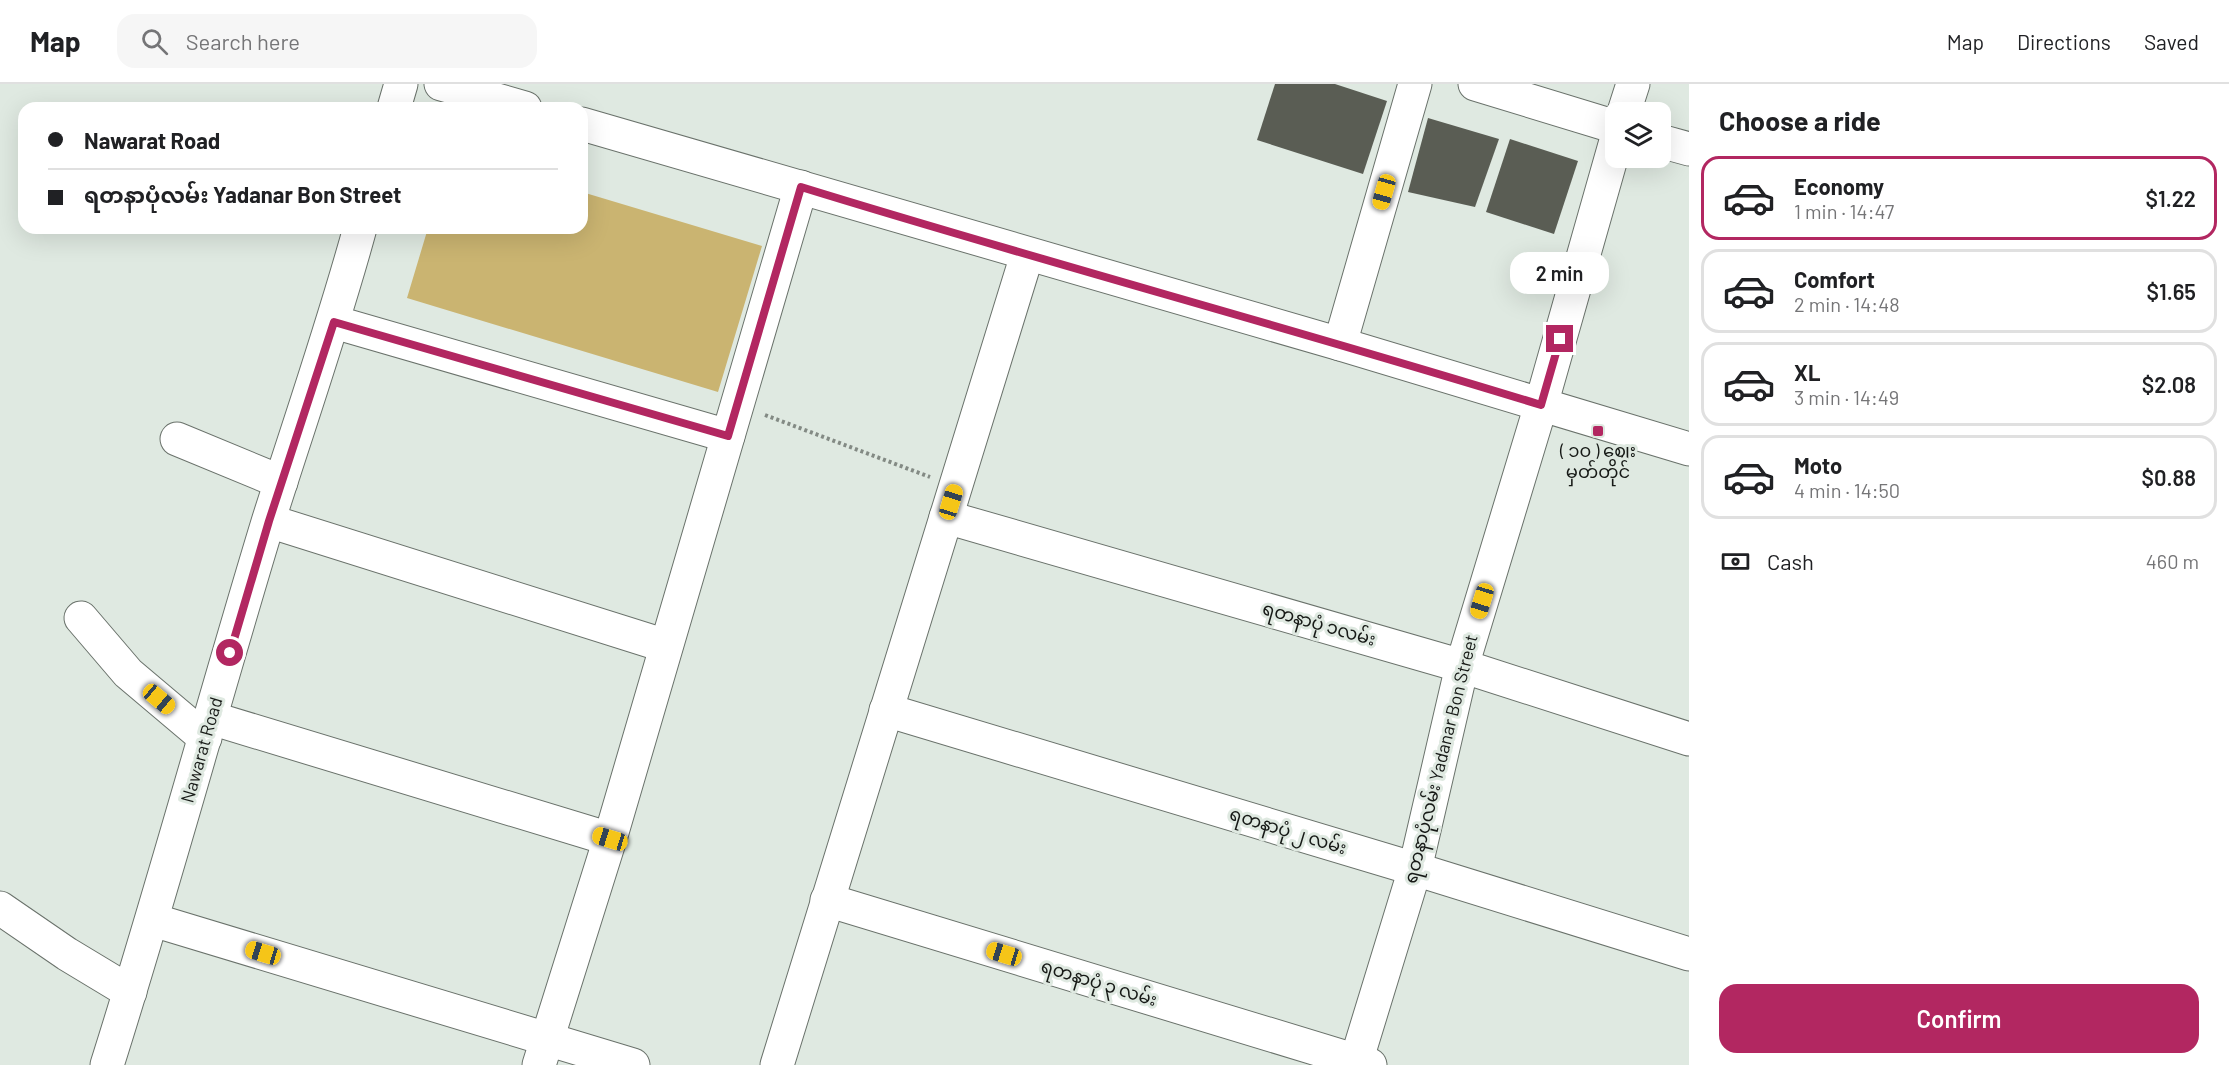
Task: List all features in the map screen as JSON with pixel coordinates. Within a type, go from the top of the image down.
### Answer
[{"type":"street","points":[[396,102],[401,84]]},
{"type":"street","points":[[441,84],[504,102]]},
{"type":"street","points":[[1340,344],[1415,84]]},
{"type":"street","points":[[1475,84],[1605,124]]},
{"type":"street","points":[[1627,102],[1633,84]]},
{"type":"street","points":[[588,126],[1340,344],[1689,449]]},
{"type":"street","points":[[1671,144],[1689,149]]},
{"type":"street","name":"ရတနာပုံလမ်း Yadanar Bon Street","points":[[1361,1064],[1415,869],[1462,666],[1541,405],[1608,168]]},
{"type":"street","points":[[543,1052],[610,839],[801,187]]},
{"type":"street","name":"Nawarat Road","points":[[107,1065],[153,920],[269,521],[334,322],[358,234]]},
{"type":"street","points":[[777,1065],[1027,255]]},
{"type":"street","points":[[334,322],[728,436]]},
{"type":"street","points":[[177,439],[281,482]]},
{"type":"street","name":"ရတနာပုံ ၁လမ်း","points":[[951,502],[1689,739]]},
{"type":"street","points":[[269,521],[666,646]]},
{"type":"street","points":[[81,618],[128,673],[208,728],[610,839]]},
{"type":"street","name":"ရတနာပုံ ၂ လမ်း","points":[[886,710],[1689,954]]},
{"type":"street","name":"ရတနာပုံ ၃ လမ်း","points":[[827,900],[1361,1064]]},
{"type":"street","points":[[0,908],[67,954],[130,992]]},
{"type":"street","points":[[153,920],[543,1052],[633,1065]]},
{"type":"path","points":[[737,404],[951,502]]},
{"type":"shaded area","points":[[588,194],[762,246],[718,392],[407,298],[426,234],[588,234]]},
{"type":"building","points":[[1275,84],[1335,84],[1387,101],[1363,174],[1257,140]]},
{"type":"building","points":[[1428,118],[1499,139],[1475,207],[1408,192]]},
{"type":"building","points":[[1510,139],[1578,161],[1554,234],[1486,212]]},
{"type":"place","name":"( ၁၀ ) ဈေး မှတ်တိုင်","points":[[1598,431]]},
{"type":"route","points":[[230,653],[269,521],[334,322],[728,436],[801,187],[1541,405],[1560,339]]}]
